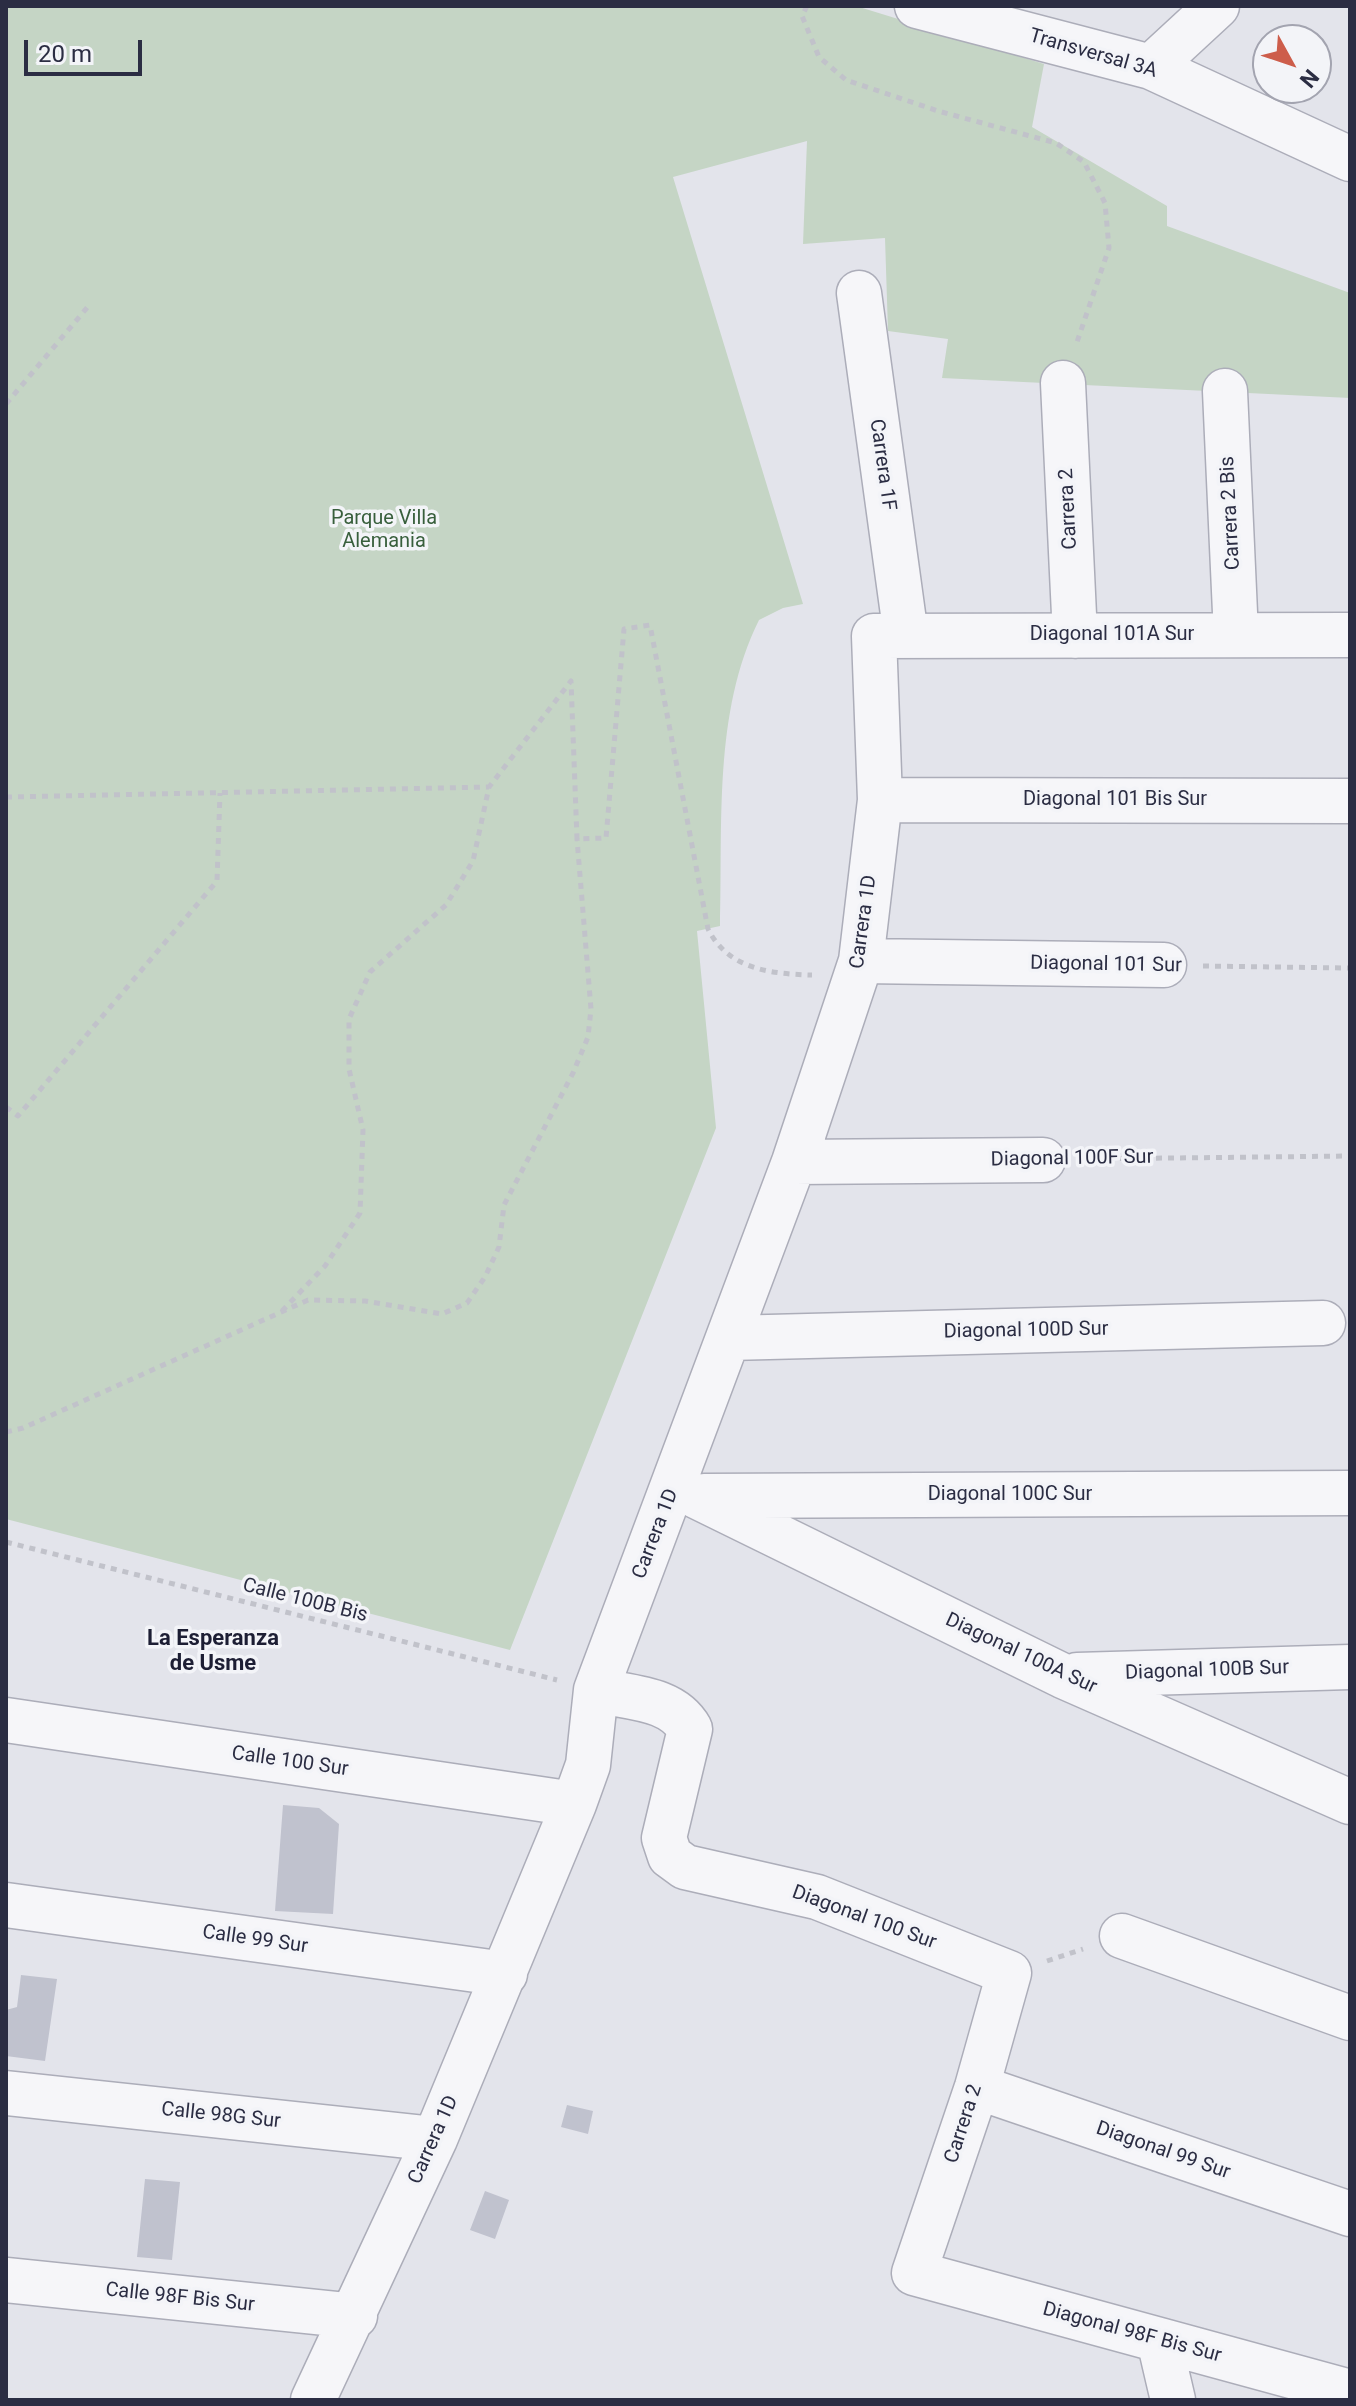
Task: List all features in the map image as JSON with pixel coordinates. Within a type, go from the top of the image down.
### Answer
[{"type":"street","points":[[1151,67],[1217,6]]},
{"type":"street","name":"Transversal 3A","points":[[939,8],[1151,67],[1341,142]]},
{"type":"street","name":"Carrera 1F","points":[[859,293],[890,636]]},
{"type":"street","name":"Carrera 2","points":[[1063,383],[1075,636]]},
{"type":"street","name":"Carrera 2 Bis","points":[[1225,391],[1236,635]]},
{"type":"street","name":"Diagonal 101A Sur","points":[[890,636],[1350,635]]},
{"type":"street","name":"Carrera 1D","points":[[313,2400],[355,2316],[435,2139],[574,1804],[588,1765],[596,1690],[683,1496],[729,1338],[794,1162],[859,969],[880,800],[890,636]]},
{"type":"street","name":"Diagonal 101 Bis Sur","points":[[880,800],[1350,801]]},
{"type":"street","name":"Diagonal 101 Sur","points":[[859,969],[1164,965]]},
{"type":"street","name":"Diagonal 100F Sur","points":[[794,1162],[1043,1160]]},
{"type":"street","name":"Diagonal 100D Sur","points":[[729,1338],[1323,1323]]},
{"type":"street","name":"Diagonal 100C Sur","points":[[683,1496],[1350,1493]]},
{"type":"street","name":"Diagonal 100A Sur","points":[[683,1496],[1063,1676],[1350,1802]]},
{"type":"street","name":"Diagonal 100B Sur","points":[[1063,1676],[1350,1667]]},
{"type":"street","name":"Diagonal 100 Sur","points":[[596,1690],[667,1706],[681,1714],[690,1729],[664,1838],[670,1856],[685,1867],[817,1897],[1009,1973]]},
{"type":"street","name":"Calle 100 Sur","points":[[6,1720],[574,1804]]},
{"type":"street","name":"Calle 99 Sur","points":[[6,1905],[505,1974]]},
{"type":"street","points":[[1122,1936],[1350,2018]]},
{"type":"street","name":"Carrera 2","points":[[914,2273],[977,2087],[1009,1973]]},
{"type":"street","name":"Diagonal 99 Sur","points":[[977,2087],[1350,2214]]},
{"type":"street","name":"Calle 98G Sur","points":[[6,2093],[435,2139]]},
{"type":"street","name":"Diagonal 98F Bis Sur","points":[[914,2273],[1350,2392]]},
{"type":"street","name":"Calle 98F Bis Sur","points":[[6,2280],[355,2316]]},
{"type":"street","points":[[1159,2340],[1173,2400]]},
{"type":"path","points":[[807,6],[802,16],[819,57],[846,80],[938,111],[1056,143],[1084,162],[1105,203],[1109,248],[1063,383]]},
{"type":"path","points":[[6,404],[91,303]]},
{"type":"path","points":[[577,839],[606,838],[624,629],[650,625],[708,929],[717,947],[736,962],[778,974],[859,969]]},
{"type":"path","points":[[6,1432],[23,1428],[308,1300],[365,1301],[442,1314],[467,1303],[485,1277],[499,1247],[504,1205],[573,1073],[588,1037],[591,1009],[577,839],[571,681],[489,787],[473,861],[446,905],[370,972],[349,1019],[349,1069],[363,1130],[360,1213],[325,1266],[282,1311]]},
{"type":"path","points":[[6,797],[489,787]]},
{"type":"path","points":[[6,1107],[18,1116],[217,881],[220,793]]},
{"type":"path","name":"Diagonal 101 Sur","points":[[1164,965],[1350,968]]},
{"type":"path","name":"Diagonal 100F Sur","points":[[1043,1160],[1350,1156]]},
{"type":"path","name":"Calle 100B Bis","points":[[6,1542],[596,1690]]},
{"type":"path","points":[[1009,1973],[1122,1936]]},
{"type":"green space","name":"Parque Villa Alemania","points":[[6,6],[856,6],[1044,64],[1032,127],[1167,206],[1167,226],[1350,293],[1350,398],[942,378],[948,339],[888,331],[885,238],[803,244],[807,141],[673,177],[803,604],[783,608],[759,620],[744,655],[727,731],[723,770],[720,926],[697,931],[716,1128],[510,1650],[6,1519]]},
{"type":"building","points":[[283,1805],[319,1808],[339,1824],[333,1914],[275,1911]]},
{"type":"building","points":[[21,1975],[57,1979],[45,2061],[6,2056],[6,2010],[17,2007]]},
{"type":"building","points":[[567,2105],[593,2111],[588,2134],[561,2127]]},
{"type":"building","points":[[145,2179],[180,2182],[172,2260],[137,2257]]},
{"type":"building","points":[[485,2191],[509,2200],[495,2239],[470,2230]]},
{"type":"district","name":"La Esperanza de Usme","points":[[213,1652]]}]
